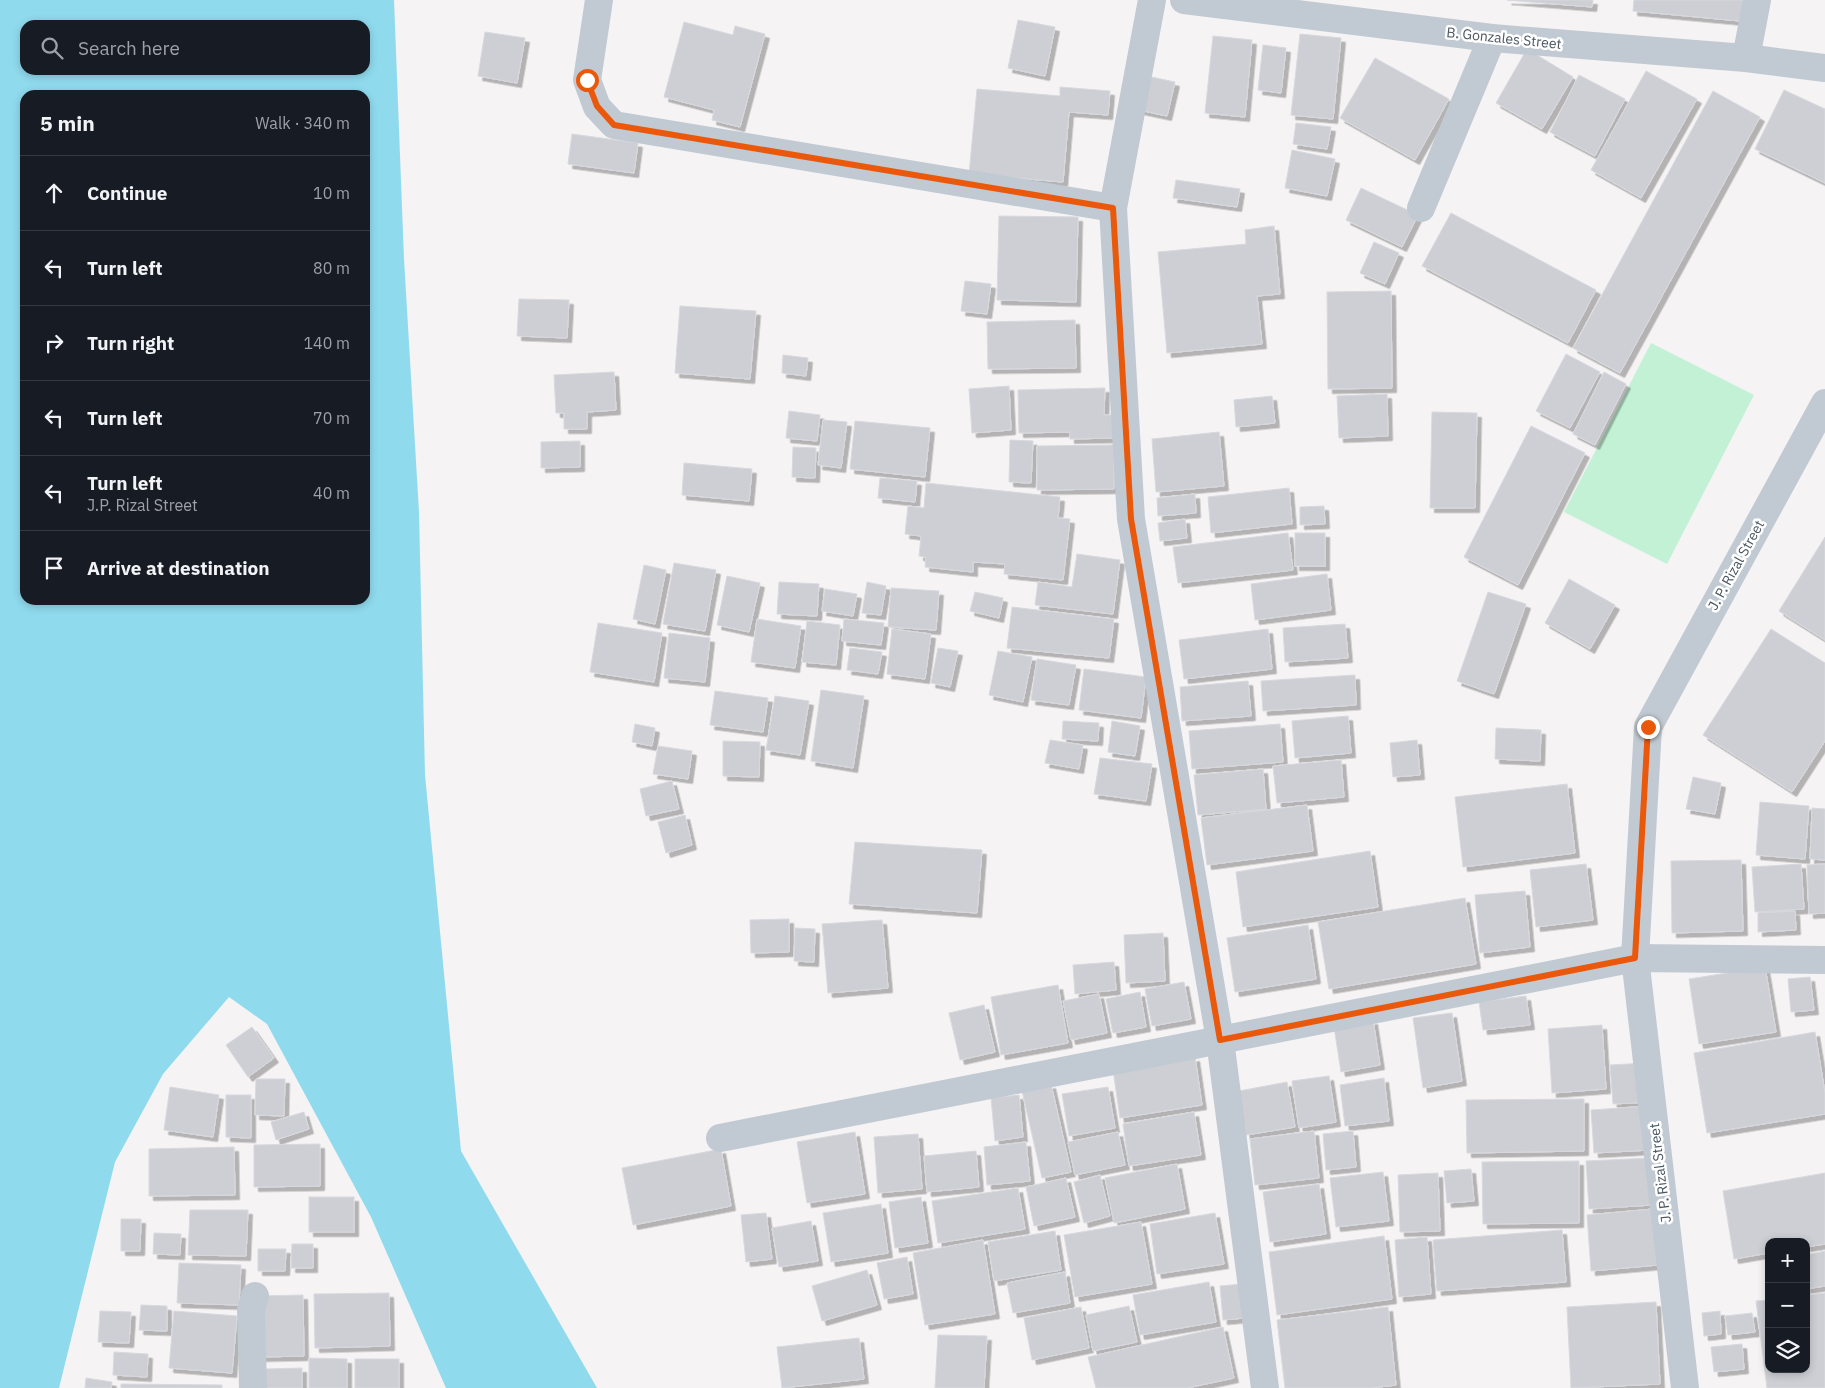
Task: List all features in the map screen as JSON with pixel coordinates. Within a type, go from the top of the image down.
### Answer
[{"type":"street","points":[[599,0],[587,80],[597,106],[614,125],[1113,208]]},
{"type":"street","points":[[1152,0],[1113,208],[1131,519],[1220,1040],[1265,1388]]},
{"type":"street","name":"B. Gonzales Street","points":[[1184,0],[1492,38],[1746,58],[1825,68]]},
{"type":"street","points":[[1746,58],[1757,0]]},
{"type":"street","points":[[1421,208],[1492,38]]},
{"type":"street","name":"J. P. Rizal Street","points":[[1685,1388],[1635,958],[1648,727],[1825,403]]},
{"type":"street","points":[[720,1138],[1635,958],[1825,960]]},
{"type":"street","points":[[253,1388],[251,1310],[255,1296]]},
{"type":"green space","points":[[1651,343],[1754,395],[1667,564],[1564,512]]},
{"type":"water","points":[[0,0],[394,0],[404,259],[419,512],[425,775],[461,1151],[597,1388],[446,1388],[371,1217],[267,1024],[229,997],[163,1074],[115,1162],[59,1388],[0,1388]]},
{"type":"building","points":[[1507,0],[1593,0],[1592,7]]},
{"type":"building","points":[[1634,0],[1743,0],[1740,21],[1633,11]]},
{"type":"building","points":[[1018,20],[1055,27],[1045,76],[1008,68]]},
{"type":"building","points":[[684,22],[733,35],[735,26],[765,34],[740,127],[712,120],[714,110],[664,97]]},
{"type":"building","points":[[485,32],[525,38],[517,83],[478,76]]},
{"type":"building","points":[[1300,34],[1341,38],[1333,119],[1291,115]]},
{"type":"building","points":[[1213,36],[1252,40],[1245,117],[1205,113]]},
{"type":"building","points":[[1263,45],[1286,48],[1281,93],[1258,90]]},
{"type":"building","points":[[1527,49],[1573,77],[1542,129],[1496,103]]},
{"type":"building","points":[[1375,58],[1449,99],[1415,160],[1340,118]]},
{"type":"building","points":[[1646,71],[1697,99],[1641,198],[1591,170]]},
{"type":"building","points":[[1579,75],[1625,99],[1595,156],[1550,132]]},
{"type":"building","points":[[1147,76],[1175,82],[1167,116],[1139,110]]},
{"type":"building","points":[[1060,87],[1110,91],[1108,115],[1069,112],[1063,182],[969,174],[977,89],[1060,96]]},
{"type":"building","points":[[1784,90],[1825,109],[1825,183],[1755,149]]},
{"type":"building","points":[[1713,91],[1760,117],[1620,373],[1573,348]]},
{"type":"building","points":[[1296,123],[1331,127],[1327,149],[1293,144]]},
{"type":"building","points":[[572,134],[638,143],[634,173],[568,164]]},
{"type":"building","points":[[1292,150],[1335,159],[1327,196],[1285,188]]},
{"type":"building","points":[[1176,180],[1240,189],[1237,207],[1173,198]]},
{"type":"building","points":[[1361,188],[1418,215],[1402,247],[1346,220]]},
{"type":"building","points":[[1451,213],[1596,290],[1568,343],[1422,266]]},
{"type":"building","points":[[999,216],[1078,217],[1076,302],[997,300]]},
{"type":"building","points":[[1274,226],[1280,294],[1257,296],[1262,344],[1167,353],[1158,252],[1246,244],[1245,230]]},
{"type":"building","points":[[1374,242],[1399,253],[1385,284],[1360,273]]},
{"type":"building","points":[[965,281],[991,284],[987,314],[961,311]]},
{"type":"building","points":[[1391,291],[1392,388],[1328,389],[1327,292]]},
{"type":"building","points":[[519,299],[569,300],[567,338],[517,336]]},
{"type":"building","points":[[680,306],[756,311],[750,379],[675,373]]},
{"type":"building","points":[[1075,320],[1076,368],[988,369],[987,322]]},
{"type":"building","points":[[1566,354],[1600,372],[1570,428],[1536,411]]},
{"type":"building","points":[[783,355],[808,358],[806,376],[782,373]]},
{"type":"building","points":[[614,372],[616,410],[587,412],[587,429],[564,429],[564,413],[556,413],[554,375]]},
{"type":"building","points":[[1604,372],[1626,384],[1595,445],[1573,434]]},
{"type":"building","points":[[1009,386],[1011,430],[972,433],[969,389]]},
{"type":"building","points":[[1105,388],[1104,415],[1114,415],[1115,438],[1070,439],[1070,432],[1019,433],[1018,390]]},
{"type":"building","points":[[1387,394],[1388,436],[1339,438],[1337,396]]},
{"type":"building","points":[[1272,396],[1275,423],[1236,427],[1234,400]]},
{"type":"building","points":[[789,411],[820,415],[817,441],[786,438]]},
{"type":"building","points":[[1432,412],[1477,413],[1475,508],[1430,508]]},
{"type":"building","points":[[823,420],[847,422],[841,468],[818,465]]},
{"type":"building","points":[[855,421],[930,428],[925,477],[850,469]]},
{"type":"building","points":[[1531,426],[1585,453],[1518,585],[1464,557]]},
{"type":"building","points":[[1219,432],[1224,486],[1156,492],[1152,439]]},
{"type":"building","points":[[1010,440],[1033,441],[1031,483],[1009,482]]},
{"type":"building","points":[[580,441],[580,467],[541,468],[541,442]]},
{"type":"building","points":[[1114,445],[1114,489],[1037,490],[1037,446]]},
{"type":"building","points":[[793,447],[816,448],[815,478],[792,477]]},
{"type":"building","points":[[684,463],[752,469],[749,501],[682,495]]},
{"type":"building","points":[[880,478],[917,481],[915,502],[878,498]]},
{"type":"building","points":[[926,483],[1060,497],[1058,518],[1070,519],[1063,580],[1004,574],[1005,564],[973,562],[973,572],[925,567],[926,557],[919,556],[921,536],[905,534],[908,506],[924,508]]},
{"type":"building","points":[[1289,488],[1292,524],[1211,533],[1208,497]]},
{"type":"building","points":[[1195,494],[1196,513],[1158,516],[1157,498]]},
{"type":"building","points":[[1324,506],[1325,524],[1300,525],[1300,507]]},
{"type":"building","points":[[1185,519],[1187,538],[1160,541],[1158,523]]},
{"type":"building","points":[[1288,533],[1293,570],[1178,583],[1173,547]]},
{"type":"building","points":[[1295,533],[1325,533],[1325,566],[1295,566]]},
{"type":"building","points":[[1825,537],[1825,640],[1779,611]]},
{"type":"building","points":[[1077,554],[1120,560],[1113,614],[1035,605],[1038,582],[1072,587]]},
{"type":"building","points":[[674,563],[716,570],[705,631],[663,624]]},
{"type":"building","points":[[644,565],[666,570],[655,624],[633,619]]},
{"type":"building","points":[[1327,574],[1331,610],[1255,620],[1251,584]]},
{"type":"building","points":[[727,576],[760,583],[749,632],[717,625]]},
{"type":"building","points":[[1569,579],[1615,605],[1590,649],[1545,623]]},
{"type":"building","points":[[779,582],[819,584],[817,616],[777,614]]},
{"type":"building","points":[[867,582],[886,586],[881,615],[862,613]]},
{"type":"building","points":[[891,588],[939,591],[936,630],[888,627]]},
{"type":"building","points":[[825,589],[857,594],[853,616],[822,611]]},
{"type":"building","points":[[975,592],[1003,598],[999,618],[970,611]]},
{"type":"building","points":[[1488,592],[1526,604],[1494,694],[1457,681]]},
{"type":"building","points":[[1012,607],[1114,619],[1109,658],[1007,648]]},
{"type":"building","points":[[757,619],[801,626],[795,668],[751,662]]},
{"type":"building","points":[[844,619],[884,623],[881,645],[842,641]]},
{"type":"building","points":[[807,621],[840,625],[836,665],[802,662]]},
{"type":"building","points":[[598,623],[662,633],[654,682],[590,672]]},
{"type":"building","points":[[1345,624],[1348,658],[1285,662],[1283,628]]},
{"type":"building","points":[[892,629],[931,634],[925,679],[887,674]]},
{"type":"building","points":[[1268,629],[1272,669],[1184,679],[1179,640]]},
{"type":"building","points":[[1771,629],[1825,663],[1825,741],[1792,792],[1703,735]]},
{"type":"building","points":[[669,633],[710,638],[705,682],[664,678]]},
{"type":"building","points":[[850,648],[882,652],[878,674],[847,670]]},
{"type":"building","points":[[938,648],[958,651],[950,687],[931,683]]},
{"type":"building","points":[[998,651],[1032,657],[1023,702],[989,695]]},
{"type":"building","points":[[1037,659],[1076,665],[1069,705],[1031,700]]},
{"type":"building","points":[[1084,669],[1146,677],[1141,718],[1079,710]]},
{"type":"building","points":[[1355,675],[1356,705],[1263,711],[1261,681]]},
{"type":"building","points":[[1248,681],[1251,716],[1182,721],[1180,687]]},
{"type":"building","points":[[821,690],[864,696],[853,768],[811,761]]},
{"type":"building","points":[[715,691],[768,698],[763,732],[710,725]]},
{"type":"building","points":[[775,696],[809,701],[800,755],[766,750]]},
{"type":"building","points":[[1348,716],[1351,753],[1295,758],[1292,721]]},
{"type":"building","points":[[1063,721],[1099,723],[1098,741],[1062,739]]},
{"type":"building","points":[[1112,721],[1140,726],[1135,756],[1108,752]]},
{"type":"building","points":[[635,724],[655,728],[652,746],[632,742]]},
{"type":"building","points":[[1280,724],[1283,762],[1192,769],[1189,731]]},
{"type":"building","points":[[1496,728],[1541,730],[1540,761],[1495,759]]},
{"type":"building","points":[[1050,740],[1083,745],[1079,769],[1045,763]]},
{"type":"building","points":[[1417,740],[1420,775],[1393,777],[1390,743]]},
{"type":"building","points":[[723,741],[760,742],[759,777],[723,776]]},
{"type":"building","points":[[658,746],[692,751],[688,779],[653,774]]},
{"type":"building","points":[[1100,758],[1152,764],[1146,801],[1094,794]]},
{"type":"building","points":[[1341,760],[1344,797],[1277,803],[1273,766]]},
{"type":"building","points":[[1263,769],[1266,809],[1198,815],[1194,775]]},
{"type":"building","points":[[1693,777],[1721,783],[1715,814],[1686,809]]},
{"type":"building","points":[[672,781],[679,809],[646,816],[640,789]]},
{"type":"building","points":[[1567,784],[1575,853],[1463,867],[1455,797]]},
{"type":"building","points":[[1760,802],[1809,806],[1805,859],[1756,855]]},
{"type":"building","points":[[1307,805],[1313,851],[1207,865],[1201,818]]},
{"type":"building","points":[[1812,808],[1825,809],[1825,860],[1810,859]]},
{"type":"building","points":[[685,815],[692,845],[666,853],[658,822]]},
{"type":"building","points":[[855,842],[982,850],[977,913],[849,904]]},
{"type":"building","points":[[1370,851],[1378,907],[1243,927],[1236,872]]},
{"type":"building","points":[[1741,860],[1743,931],[1672,933],[1671,861]]},
{"type":"building","points":[[1586,864],[1593,920],[1536,927],[1530,870]]},
{"type":"building","points":[[1801,864],[1804,909],[1755,912],[1752,867]]},
{"type":"building","points":[[1825,864],[1825,913],[1809,914],[1807,865]]},
{"type":"building","points":[[1525,891],[1530,947],[1480,953],[1475,895]]},
{"type":"building","points":[[1465,898],[1476,964],[1329,989],[1318,922]]},
{"type":"building","points":[[1795,911],[1796,930],[1758,932],[1758,913]]},
{"type":"building","points":[[789,919],[789,952],[751,953],[750,920]]},
{"type":"building","points":[[882,920],[888,988],[828,993],[822,924]]},
{"type":"building","points":[[1308,925],[1316,979],[1235,992],[1227,938]]},
{"type":"building","points":[[795,928],[815,929],[814,962],[794,961]]},
{"type":"building","points":[[1163,933],[1165,981],[1126,983],[1124,935]]},
{"type":"building","points":[[1114,962],[1116,990],[1075,994],[1073,965]]},
{"type":"building","points":[[1765,967],[1776,1032],[1699,1044],[1689,979]]},
{"type":"building","points":[[1810,977],[1814,1010],[1791,1012],[1788,979]]},
{"type":"building","points":[[1184,982],[1191,1019],[1152,1026],[1145,989]]},
{"type":"building","points":[[1058,985],[1068,1043],[1001,1055],[991,997]]},
{"type":"building","points":[[1140,992],[1146,1027],[1113,1033],[1106,999]]},
{"type":"building","points":[[1099,994],[1107,1033],[1071,1040],[1063,1001]]},
{"type":"building","points":[[1526,996],[1530,1025],[1483,1030],[1479,1002]]},
{"type":"building","points":[[984,1005],[995,1052],[960,1060],[949,1013]]},
{"type":"building","points":[[1452,1013],[1462,1081],[1423,1088],[1413,1018]]},
{"type":"building","points":[[1373,1020],[1380,1065],[1341,1072],[1334,1027]]},
{"type":"building","points":[[1602,1025],[1606,1089],[1552,1093],[1548,1029]]},
{"type":"building","points":[[252,1027],[274,1058],[248,1077],[226,1045]]},
{"type":"building","points":[[1815,1032],[1825,1093],[1825,1114],[1707,1133],[1694,1053]]},
{"type":"building","points":[[1195,1057],[1202,1105],[1120,1118],[1113,1070]]},
{"type":"building","points":[[1646,1063],[1650,1102],[1613,1104],[1610,1065]]},
{"type":"building","points":[[1329,1076],[1336,1122],[1299,1128],[1292,1081]]},
{"type":"building","points":[[1384,1078],[1389,1121],[1345,1126],[1340,1085]]},
{"type":"building","points":[[256,1079],[285,1079],[284,1116],[255,1115]]},
{"type":"building","points":[[1287,1082],[1295,1127],[1246,1135],[1239,1091]]},
{"type":"building","points":[[1051,1084],[1071,1172],[1042,1178],[1022,1091]]},
{"type":"building","points":[[170,1087],[219,1095],[213,1137],[164,1130]]},
{"type":"building","points":[[1108,1087],[1115,1128],[1069,1136],[1062,1094]]},
{"type":"building","points":[[226,1095],[251,1095],[251,1138],[226,1137]]},
{"type":"building","points":[[1019,1095],[1023,1137],[995,1141],[991,1098]]},
{"type":"building","points":[[1584,1099],[1584,1151],[1467,1153],[1466,1100]]},
{"type":"building","points":[[1649,1106],[1651,1150],[1594,1153],[1591,1110]]},
{"type":"building","points":[[304,1112],[309,1129],[276,1140],[271,1122]]},
{"type":"building","points":[[1194,1112],[1201,1155],[1129,1166],[1123,1124]]},
{"type":"building","points":[[1314,1131],[1319,1178],[1255,1185],[1250,1139]]},
{"type":"building","points":[[1353,1131],[1356,1167],[1326,1170],[1323,1134]]},
{"type":"building","points":[[855,1132],[865,1194],[807,1203],[797,1142]]},
{"type":"building","points":[[1118,1132],[1125,1165],[1075,1175],[1068,1142]]},
{"type":"building","points":[[918,1134],[922,1189],[878,1193],[874,1137]]},
{"type":"building","points":[[1026,1142],[1030,1181],[987,1185],[984,1147]]},
{"type":"building","points":[[320,1144],[320,1186],[254,1187],[254,1145]]},
{"type":"building","points":[[234,1147],[235,1195],[149,1196],[149,1149]]},
{"type":"building","points":[[721,1149],[731,1206],[633,1225],[622,1168]]},
{"type":"building","points":[[976,1151],[979,1187],[927,1192],[924,1156]]},
{"type":"building","points":[[1650,1158],[1652,1205],[1589,1209],[1586,1161]]},
{"type":"building","points":[[1579,1161],[1579,1223],[1483,1224],[1482,1162]]},
{"type":"building","points":[[1177,1164],[1185,1209],[1114,1223],[1105,1178]]},
{"type":"building","points":[[1471,1169],[1474,1201],[1447,1203],[1444,1171]]},
{"type":"building","points":[[1383,1172],[1389,1221],[1336,1227],[1330,1178]]},
{"type":"building","points":[[1438,1173],[1440,1231],[1400,1232],[1398,1175]]},
{"type":"building","points":[[1825,1173],[1825,1244],[1810,1246],[1810,1238],[1765,1238],[1765,1254],[1734,1259],[1723,1191]]},
{"type":"building","points":[[1100,1175],[1110,1216],[1084,1223],[1074,1182]]},
{"type":"building","points":[[1066,1178],[1075,1217],[1034,1226],[1026,1187]]},
{"type":"building","points":[[1319,1184],[1326,1234],[1270,1242],[1263,1192]]},
{"type":"building","points":[[1018,1188],[1025,1229],[938,1243],[932,1201]]},
{"type":"building","points":[[309,1197],[354,1197],[354,1232],[309,1232]]},
{"type":"building","points":[[921,1197],[928,1243],[895,1248],[889,1202]]},
{"type":"building","points":[[881,1204],[888,1253],[831,1262],[823,1213]]},
{"type":"building","points":[[1653,1209],[1658,1265],[1591,1271],[1587,1215]]},
{"type":"building","points":[[190,1210],[248,1210],[246,1256],[188,1255]]},
{"type":"building","points":[[766,1213],[772,1259],[746,1262],[741,1215]]},
{"type":"building","points":[[1215,1213],[1224,1264],[1157,1274],[1150,1224]]},
{"type":"building","points":[[121,1219],[141,1219],[140,1251],[121,1251]]},
{"type":"building","points":[[811,1221],[818,1261],[779,1267],[772,1228]]},
{"type":"building","points":[[1141,1222],[1152,1284],[1075,1297],[1064,1235]]},
{"type":"building","points":[[1562,1230],[1566,1282],[1437,1291],[1433,1240]]},
{"type":"building","points":[[1055,1231],[1061,1270],[994,1281],[988,1242]]},
{"type":"building","points":[[154,1233],[181,1234],[180,1255],[153,1254]]},
{"type":"building","points":[[1384,1236],[1392,1299],[1277,1315],[1269,1252]]},
{"type":"building","points":[[1427,1237],[1431,1294],[1399,1297],[1395,1240]]},
{"type":"building","points":[[983,1240],[995,1314],[925,1325],[913,1253]]},
{"type":"building","points":[[292,1244],[313,1244],[313,1268],[291,1268]]},
{"type":"building","points":[[258,1249],[286,1249],[285,1271],[258,1271]]},
{"type":"building","points":[[1825,1251],[1825,1286],[1810,1288],[1810,1254]]},
{"type":"building","points":[[907,1257],[913,1294],[884,1299],[877,1263]]},
{"type":"building","points":[[179,1263],[241,1265],[239,1305],[177,1303]]},
{"type":"building","points":[[867,1270],[877,1305],[822,1321],[812,1286]]},
{"type":"building","points":[[1065,1272],[1070,1303],[1013,1313],[1007,1283]]},
{"type":"building","points":[[1209,1282],[1216,1322],[1140,1335],[1133,1295]]},
{"type":"building","points":[[1242,1284],[1245,1318],[1223,1320],[1220,1286]]},
{"type":"building","points":[[389,1293],[390,1346],[315,1348],[314,1294]]},
{"type":"building","points":[[1825,1293],[1825,1388],[1767,1388],[1765,1373],[1810,1373],[1810,1295]]},
{"type":"building","points":[[303,1295],[304,1356],[261,1357],[260,1296]]},
{"type":"building","points":[[1765,1300],[1765,1372],[1756,1301]]},
{"type":"building","points":[[1656,1302],[1660,1384],[1571,1388],[1567,1307]]},
{"type":"building","points":[[141,1305],[167,1306],[167,1331],[139,1330]]},
{"type":"building","points":[[1129,1306],[1137,1342],[1093,1351],[1086,1315]]},
{"type":"building","points":[[1081,1307],[1089,1348],[1032,1360],[1024,1318]]},
{"type":"building","points":[[1388,1307],[1396,1385],[1370,1388],[1285,1388],[1277,1320]]},
{"type":"building","points":[[100,1311],[131,1312],[129,1343],[98,1342]]},
{"type":"building","points":[[174,1311],[237,1316],[232,1373],[169,1368]]},
{"type":"building","points":[[1720,1311],[1721,1334],[1704,1336],[1702,1313]]},
{"type":"building","points":[[1752,1313],[1755,1332],[1728,1335],[1725,1316]]},
{"type":"building","points":[[1223,1327],[1234,1378],[1187,1388],[1096,1388],[1088,1357]]},
{"type":"building","points":[[938,1335],[987,1336],[984,1388],[935,1388]]},
{"type":"building","points":[[859,1338],[864,1379],[782,1388],[777,1347]]},
{"type":"building","points":[[1742,1344],[1744,1369],[1714,1372],[1711,1347]]},
{"type":"building","points":[[114,1352],[148,1354],[147,1377],[113,1375]]},
{"type":"building","points":[[309,1358],[347,1359],[347,1388],[309,1388]]},
{"type":"building","points":[[355,1359],[399,1359],[399,1388],[355,1388]]},
{"type":"building","points":[[302,1368],[302,1388],[265,1388],[265,1369]]},
{"type":"building","points":[[86,1378],[112,1382],[111,1388],[85,1388]]},
{"type":"building","points":[[121,1384],[222,1385],[222,1388],[121,1388]]},
{"type":"route","points":[[587,80],[597,106],[614,125],[1113,208],[1131,519],[1220,1040],[1635,958],[1648,727]]}]
